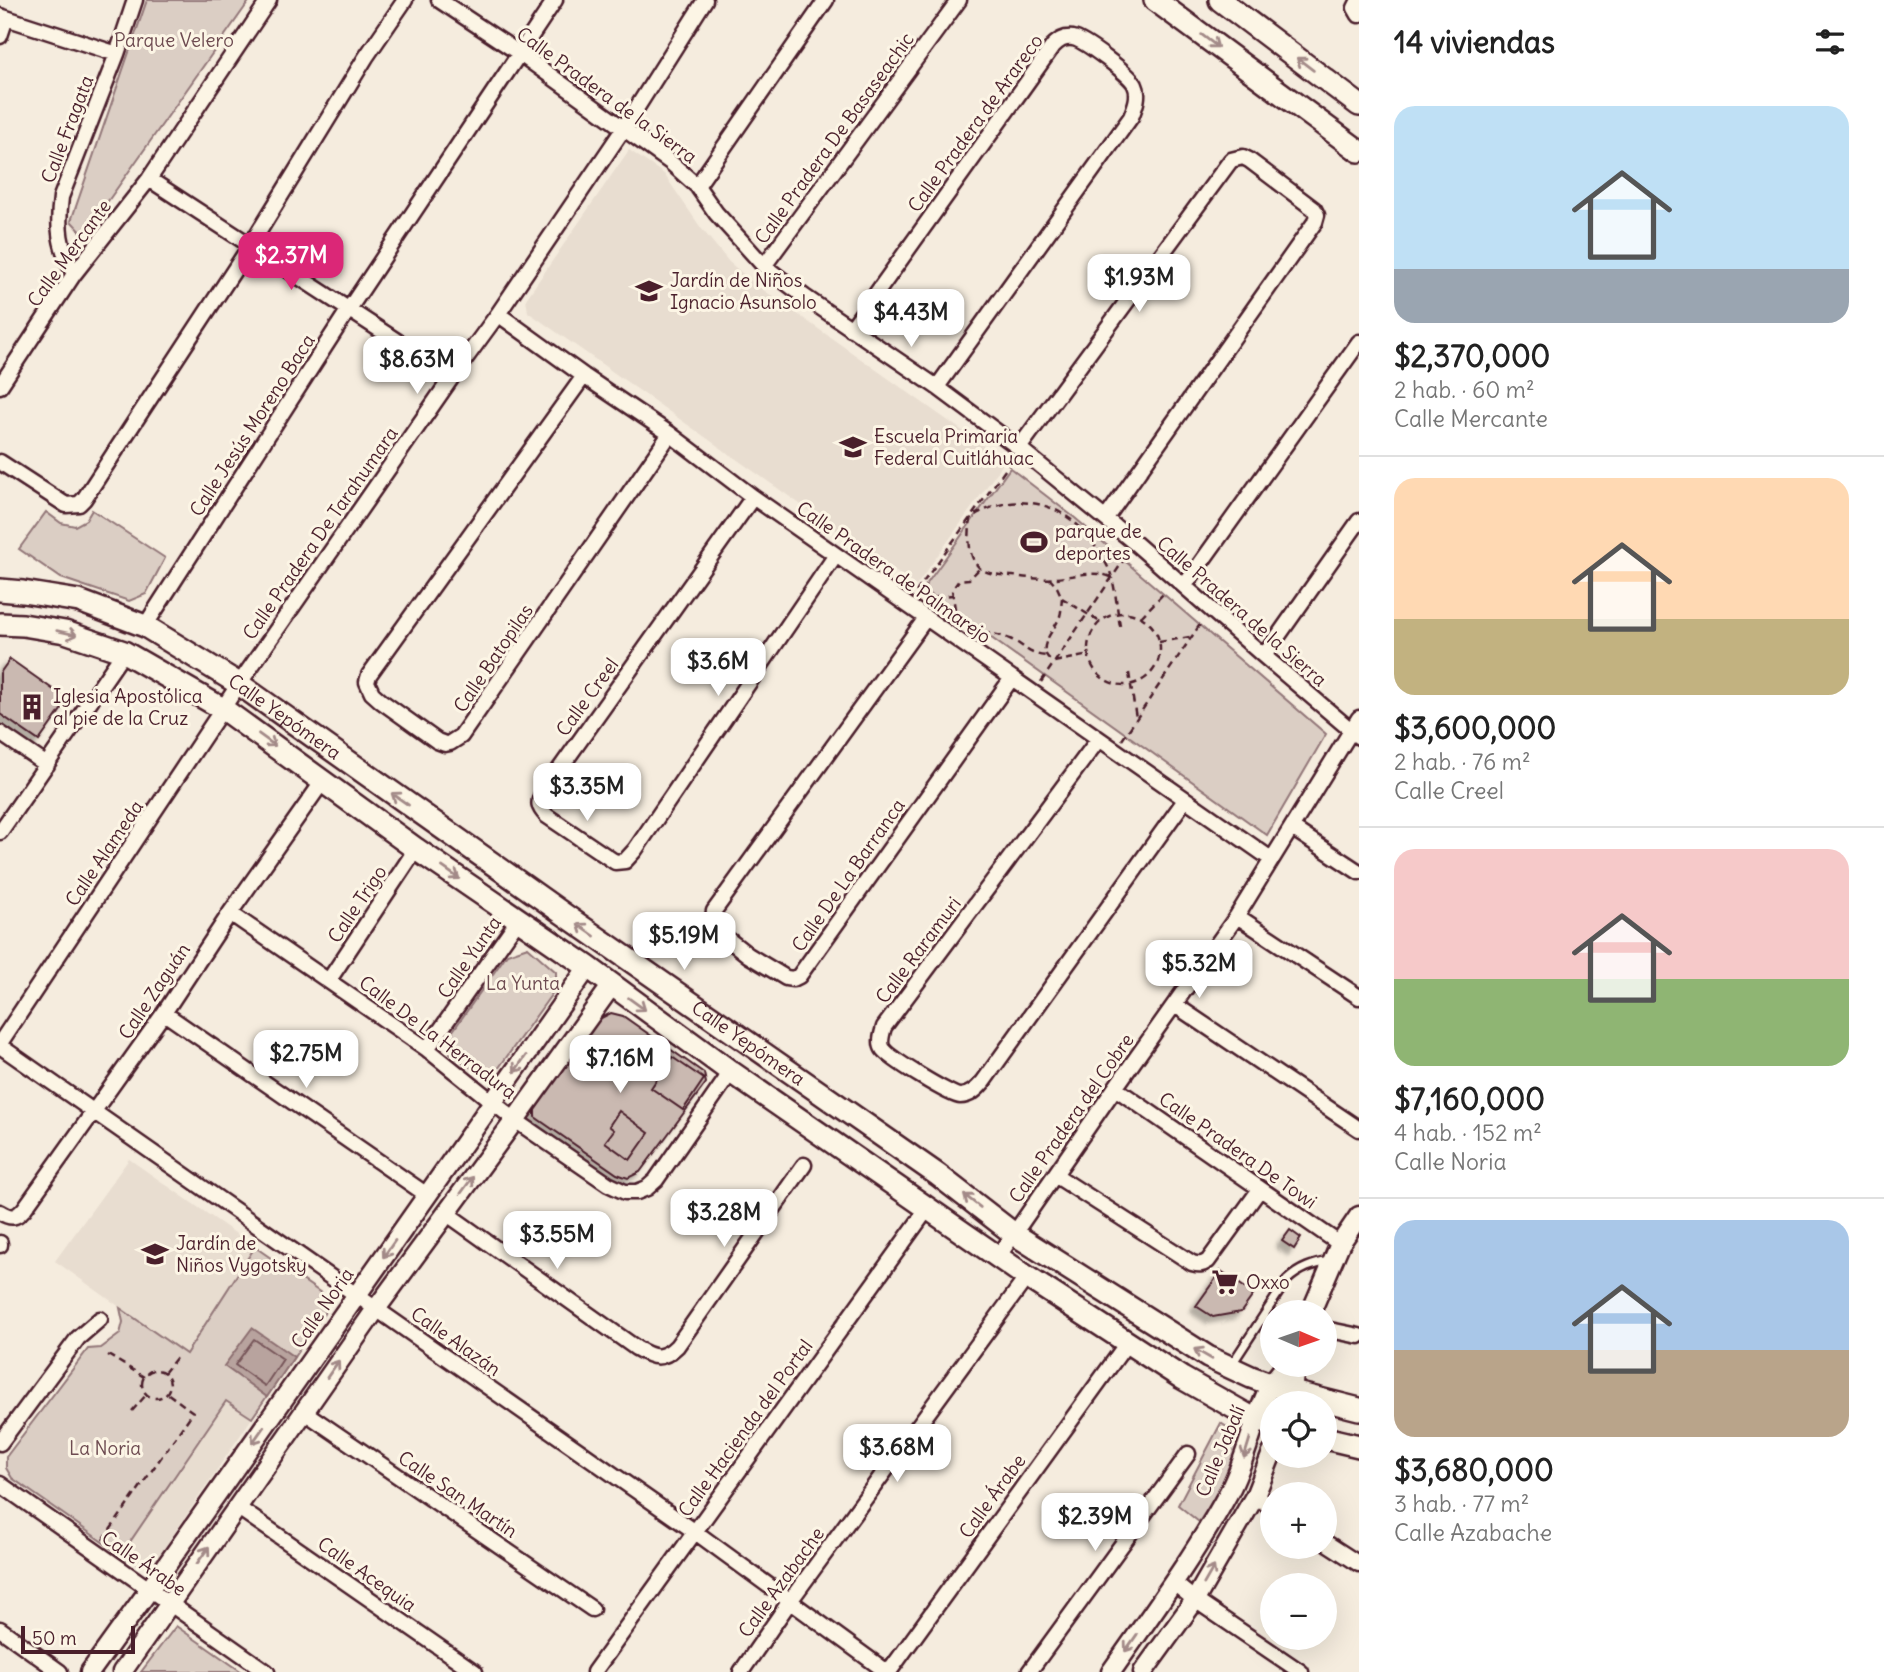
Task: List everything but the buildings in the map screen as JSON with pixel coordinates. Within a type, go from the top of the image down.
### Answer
[{"type":"main road","points":[[1155,0],[1359,151]]},
{"type":"main road","points":[[1221,0],[1359,106]]},
{"type":"main road","name":"Calle Yepómera","points":[[0,590],[79,601],[145,626],[239,684],[938,1175],[1014,1234],[1208,1357],[1271,1384],[1281,1391]]},
{"type":"main road","name":"Calle Yepómera","points":[[0,624],[65,632],[94,640],[124,652],[223,709],[416,849],[588,967],[731,1072],[1027,1277],[1182,1378],[1260,1420]]},
{"type":"main road","name":"Calle Yepómera","points":[[1337,1405],[1359,1409]]},
{"type":"main road","points":[[1337,1441],[1359,1446]]},
{"type":"street","name":"Calle Fragata","points":[[74,274],[60,239],[58,217],[61,197],[117,54],[135,0]]},
{"type":"street","name":"Calle Mercante","points":[[0,386],[5,367],[149,179],[269,0]]},
{"type":"street","points":[[0,462],[65,505],[79,504],[91,491],[250,246],[366,57],[405,0]]},
{"type":"street","name":"Calle Pradera de la Sierra","points":[[439,0],[519,52],[670,162],[697,186],[716,213],[764,266],[937,387],[1015,454],[1106,518],[1355,735]]},
{"type":"street","name":"Calle Jesús Moreno Baca","points":[[145,626],[349,309],[555,0]]},
{"type":"street","name":"Calle Pradera De Tarahumara","points":[[239,684],[498,314],[624,128],[705,0]]},
{"type":"street","points":[[697,186],[826,0]]},
{"type":"street","name":"Calle Pradera De Basaseachic","points":[[764,266],[959,0]]},
{"type":"street","points":[[1359,0],[1355,8],[1359,15]]},
{"type":"street","points":[[0,36],[3,17],[117,54]]},
{"type":"street","name":"Calle Pradera de Arareco","points":[[851,329],[1053,46],[1059,40],[1070,38],[1077,39],[1097,52],[1126,74],[1136,86],[1137,99],[1131,117],[937,387]]},
{"type":"street","points":[[1015,454],[1231,160],[1242,157],[1249,160],[1314,209],[1317,215],[1315,222],[1106,518]]},
{"type":"street","points":[[149,179],[452,377]]},
{"type":"street","name":"Calle Pradera de Palmarejo","points":[[498,314],[670,434],[753,497],[1271,859]]},
{"type":"street","points":[[1185,585],[1359,342]]},
{"type":"street","name":"Calle Batopilas","points":[[584,376],[369,675],[367,681],[372,693],[410,722],[444,744],[461,736],[670,434]]},
{"type":"street","name":"Calle Creel","points":[[753,497],[544,791],[538,803],[547,816],[615,862],[625,861],[836,555]]},
{"type":"street","points":[[1264,656],[1359,521]]},
{"type":"street","name":"Calle De La Barranca","points":[[926,618],[714,912],[712,923],[715,929],[748,955],[786,978],[793,979],[799,975],[1012,678]]},
{"type":"street","points":[[0,832],[124,652]]},
{"type":"street","name":"Calle Alameda","points":[[0,1045],[239,684]]},
{"type":"street","name":"Calle Pradera del Cobre","points":[[999,1257],[1237,916],[1271,859],[1355,735],[1359,718]]},
{"type":"street","points":[[0,733],[47,765]]},
{"type":"street","name":"Calle Raramuri","points":[[1098,740],[884,1027],[881,1043],[889,1055],[957,1096],[976,1090],[1185,800]]},
{"type":"street","name":"Calle Zaguán","points":[[6,1215],[16,1217],[24,1209],[164,1013],[323,780]]},
{"type":"street","points":[[1293,828],[1359,873]]},
{"type":"street","name":"Calle Trigo","points":[[329,980],[416,849]]},
{"type":"street","name":"Calle De La Herradura","points":[[230,913],[427,1049],[515,1120],[608,1184],[625,1192],[637,1192],[656,1180],[731,1072]]},
{"type":"street","points":[[1237,916],[1359,997]]},
{"type":"street","name":"Calle Yunta","points":[[427,1049],[518,920]]},
{"type":"street","name":"Calle Noria","points":[[90,1672],[588,967]]},
{"type":"street","points":[[122,1672],[303,1411],[611,985]]},
{"type":"street","points":[[1175,1005],[1359,1129]]},
{"type":"street","points":[[164,1013],[427,1195]]},
{"type":"street","name":"Calle Alazán","points":[[0,1045],[694,1531],[888,1672]]},
{"type":"street","name":"Calle Pradera De Towi","points":[[1115,1088],[1340,1244]]},
{"type":"street","points":[[446,1213],[636,1348],[649,1356],[663,1356],[677,1346],[804,1165]]},
{"type":"street","points":[[1055,1175],[1198,1265],[1208,1261],[1260,1189]]},
{"type":"street","name":"Calle Hacienda del Portal","points":[[594,1672],[928,1208]]},
{"type":"street","points":[[1316,1300],[1340,1244],[1359,1216]]},
{"type":"street","name":"Calle Azabache","points":[[741,1672],[1027,1277]]},
{"type":"street","points":[[0,1443],[78,1338],[100,1319]]},
{"type":"street","points":[[1337,1331],[1359,1336]]},
{"type":"street","name":"Calle Árabe","points":[[888,1672],[1126,1343]]},
{"type":"street","name":"Calle Jabalí","points":[[1270,1391],[1277,1377]]},
{"type":"street","name":"Calle San Martín","points":[[303,1411],[592,1609]]},
{"type":"street","name":"Calle Jabalí","points":[[1111,1672],[1201,1541],[1260,1429]]},
{"type":"street","points":[[1029,1672],[1188,1454]]},
{"type":"street","points":[[1143,1672],[1195,1600],[1255,1496],[1266,1468]]},
{"type":"street","name":"Calle Árabe","points":[[0,1484],[267,1672]]},
{"type":"street","points":[[1255,1496],[1260,1500]]},
{"type":"street","name":"Calle Acequia","points":[[237,1507],[475,1672]]},
{"type":"street","points":[[1337,1550],[1359,1564]]},
{"type":"street","points":[[1174,1583],[1301,1672]]},
{"type":"street","points":[[0,1629],[60,1672]]},
{"type":"lane","points":[[1230,1368],[1287,1280],[1296,1271],[1333,1261]]},
{"type":"path","points":[[916,592],[1015,454]]},
{"type":"path","points":[[971,517],[986,508],[1031,502],[1075,521],[1092,541],[1111,577],[1120,626]]},
{"type":"path","points":[[971,517],[968,538],[974,559],[981,568],[992,573],[1037,579],[1083,574],[1104,574],[1111,577]]},
{"type":"path","points":[[1033,693],[1135,542]]},
{"type":"path","points":[[957,621],[952,590],[959,580],[969,579],[981,568]]},
{"type":"path","points":[[1049,578],[1062,598],[1061,613],[1046,639],[1044,647],[1047,656],[1054,662],[1088,655]]},
{"type":"path","points":[[1141,617],[1165,592]]},
{"type":"path","points":[[925,598],[952,595]]},
{"type":"path","points":[[1062,598],[1100,622]]},
{"type":"path","points":[[1118,613],[1141,617],[1153,628],[1159,642],[1157,661],[1153,669],[1139,681],[1130,684],[1121,685],[1104,678],[1097,672],[1088,655],[1090,637],[1100,622],[1118,613]]},
{"type":"path","points":[[1115,751],[1200,623]]},
{"type":"path","points":[[971,631],[1009,638],[1033,654],[1047,656]]},
{"type":"path","points":[[1159,642],[1190,637]]},
{"type":"path","points":[[1129,673],[1136,719]]},
{"type":"path","points":[[108,1355],[144,1377]]},
{"type":"path","points":[[164,1373],[177,1357]]},
{"type":"path","points":[[156,1370],[164,1373],[168,1376],[170,1385],[167,1393],[155,1399],[146,1395],[142,1386],[144,1377],[156,1370]]},
{"type":"path","points":[[95,1552],[193,1412],[167,1393]]},
{"type":"path","points":[[132,1411],[146,1395]]},
{"type":"shaded area","points":[[629,150],[664,174],[701,228],[729,262],[755,284],[1005,461],[916,586],[528,312],[526,299]]},
{"type":"shaded area","name":"Jardín de Niños Vygotsky","points":[[129,1159],[255,1247],[186,1354],[55,1261]]},
{"type":"shaded area","name":"La Noria","points":[[226,1400],[252,1418],[152,1566],[138,1566],[121,1555]]},
{"type":"green space","name":"Parque Velero","points":[[147,0],[250,0],[84,235],[71,221]]},
{"type":"green space","points":[[1010,468],[1075,518],[1326,734],[1267,835],[923,589]]},
{"type":"green space","points":[[92,510],[165,558],[146,594],[129,601],[61,578],[19,549],[46,512],[61,523],[75,526],[86,520]]},
{"type":"green space","name":"La Yunta","points":[[528,947],[556,972],[556,988],[498,1069],[480,1074],[450,1053],[450,1035],[507,954]]},
{"type":"green space","name":"La Noria","points":[[255,1247],[321,1293],[328,1303],[325,1312],[252,1418],[226,1401],[121,1555],[12,1478],[6,1468],[6,1457],[88,1349],[101,1348],[120,1334],[123,1322],[120,1308],[186,1354]]},
{"type":"green space","points":[[1221,1423],[1234,1433],[1236,1453],[1226,1478],[1199,1522],[1178,1505]]},
{"type":"green space","points":[[176,1626],[242,1672],[141,1672]]},
{"type":"water","points":[[252,1328],[294,1357],[267,1397],[224,1366]]},
{"type":"place","name":"Jardín de Niños Ignacio Asunsolo","points":[[649,291]]},
{"type":"place","name":"Escuela Primaria Federal Cuitláhuac","points":[[853,447]]},
{"type":"place","name":"parque de deportes","points":[[1034,542]]},
{"type":"place","name":"Iglesia Apostólica al pie de la Cruz","points":[[32,707]]},
{"type":"place","name":"Jardín de Niños Vygotsky","points":[[155,1254]]},
{"type":"place","name":"Oxxo","points":[[1225,1282]]}]
